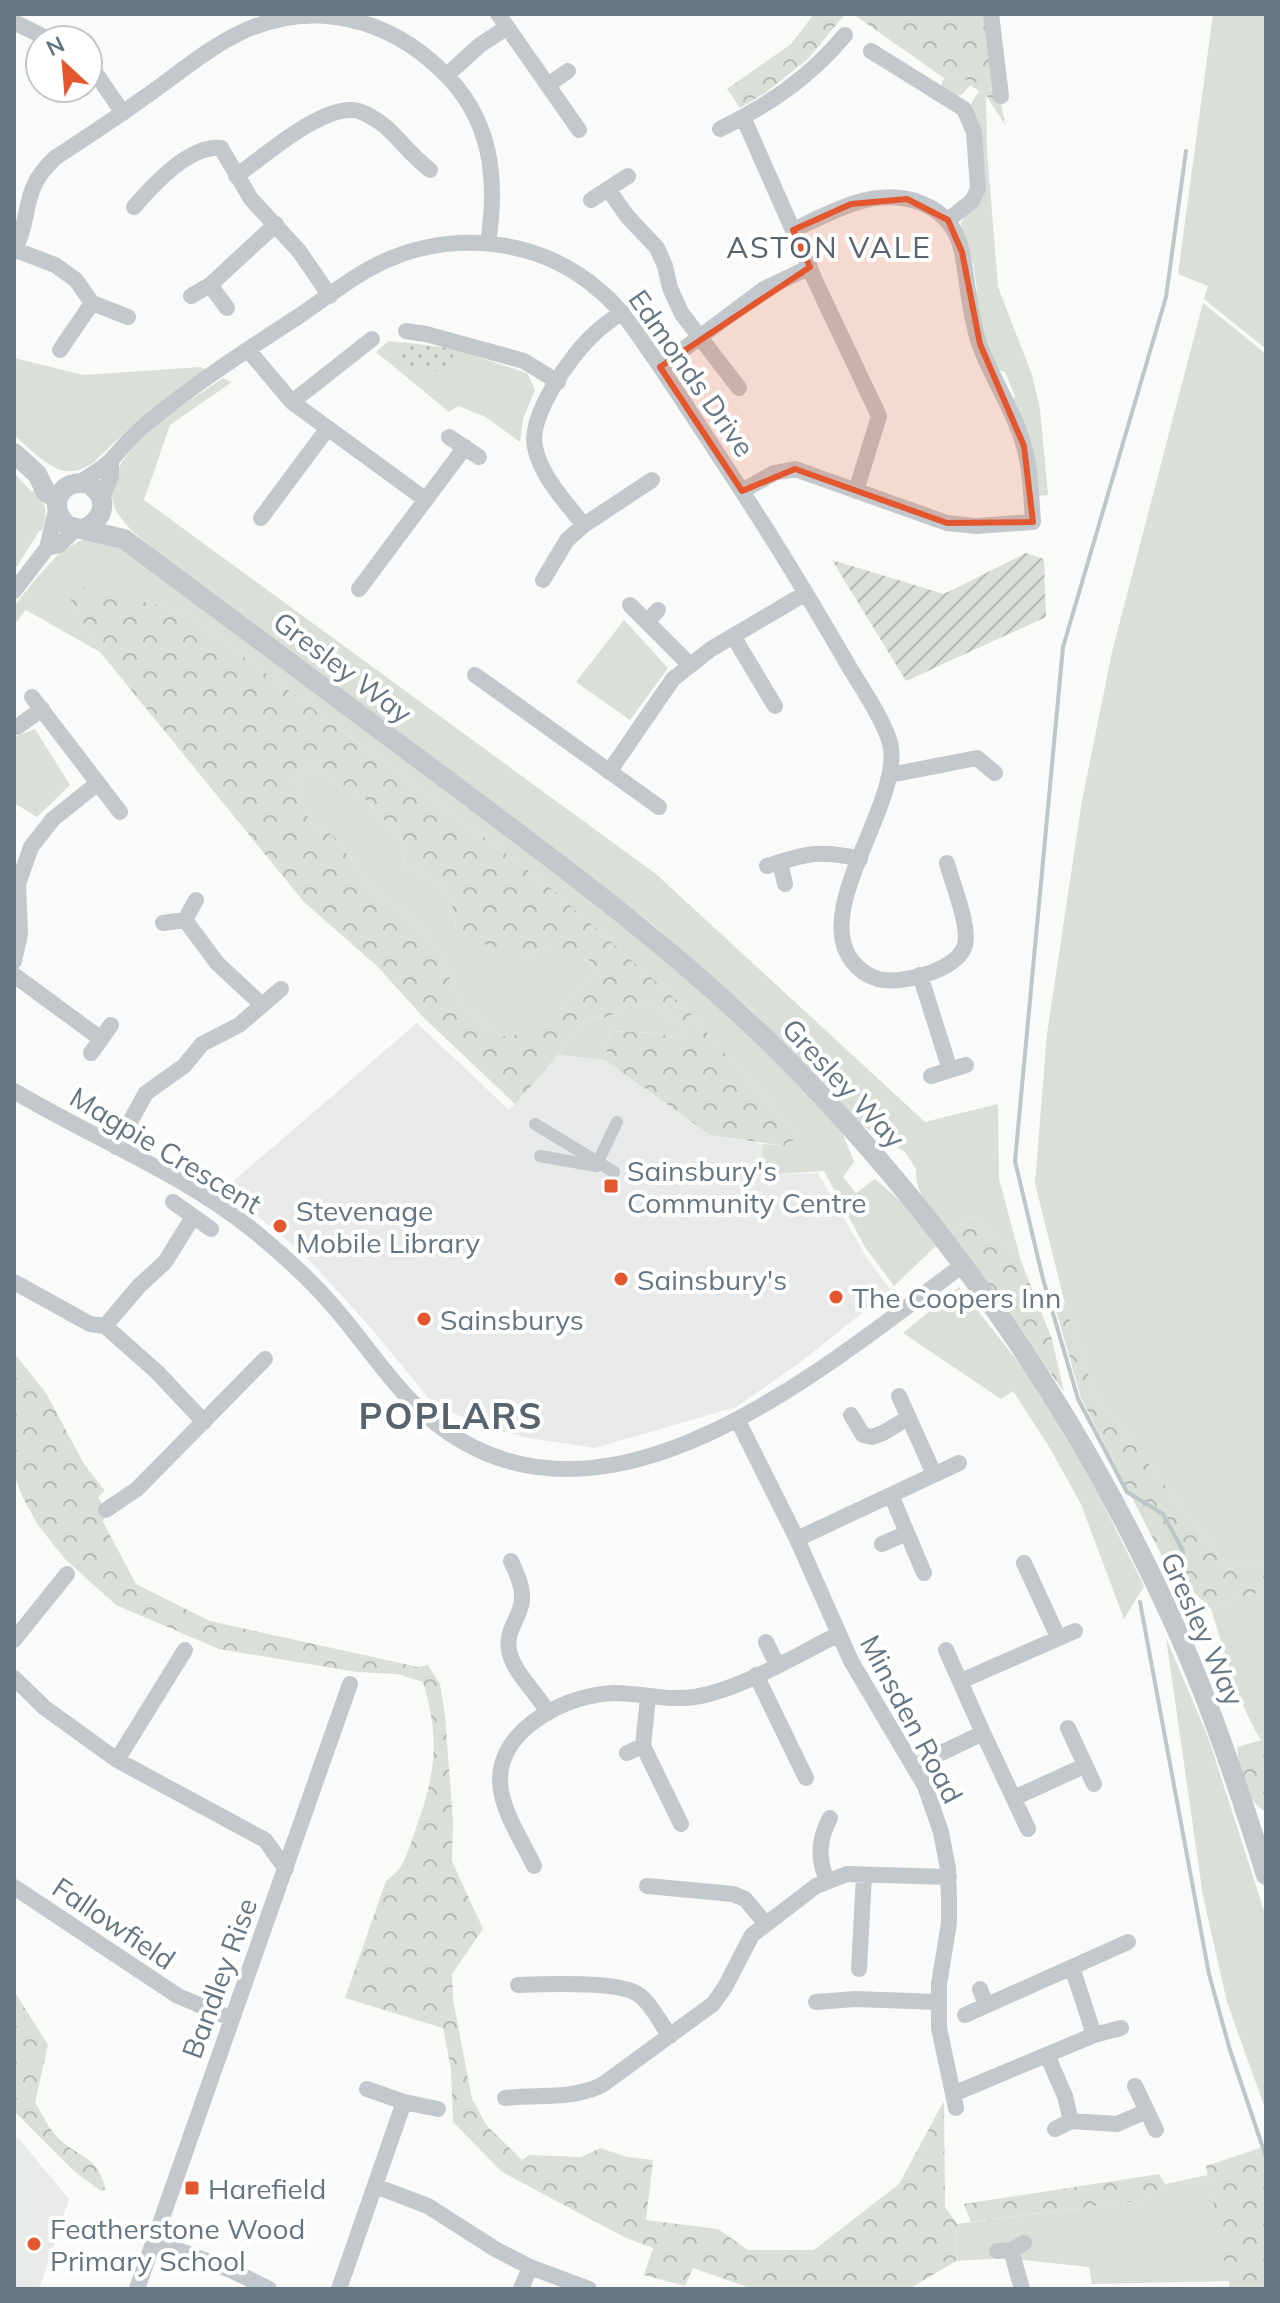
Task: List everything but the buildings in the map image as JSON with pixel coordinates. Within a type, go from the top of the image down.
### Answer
[{"type":"street","points":[[991,14],[1001,96]]},
{"type":"street","points":[[128,317],[92,303],[76,280],[55,265],[15,251],[32,186],[39,173],[55,158],[230,38],[265,24],[304,16],[352,19],[412,44],[447,75],[470,104],[484,137],[494,190],[488,243]]},
{"type":"street","points":[[447,75],[502,21],[579,130]]},
{"type":"street","points":[[720,129],[798,83],[826,58],[845,35]]},
{"type":"street","points":[[871,51],[964,109],[969,116],[974,132],[978,189],[972,201],[948,220]]},
{"type":"street","points":[[549,84],[568,71]]},
{"type":"street","points":[[104,85],[123,113]]},
{"type":"street","points":[[236,176],[328,114],[356,110],[385,126],[408,164],[430,170]]},
{"type":"street","points":[[743,117],[879,416],[856,491]]},
{"type":"street","points":[[134,207],[162,175],[209,147],[221,148],[251,199],[299,251],[330,296]]},
{"type":"street","points":[[591,200],[628,176]]},
{"type":"street","points":[[608,189],[662,256],[675,301],[739,388]]},
{"type":"street","points":[[742,491],[774,473],[795,469],[947,523],[976,526],[1033,522],[1024,446],[1012,412],[992,376],[980,344],[964,276],[962,252],[948,220],[938,211],[918,202],[881,198],[851,204],[793,230]]},
{"type":"street","points":[[191,296],[210,285],[276,224]]},
{"type":"street","name":"Edmonds Drive","points":[[65,494],[111,461],[147,422],[368,269],[426,246],[456,242],[517,247],[567,267],[583,276],[622,312],[660,367],[806,593],[873,706],[891,746],[890,775],[845,903],[841,937],[846,952],[864,973],[880,980],[899,980],[951,963],[965,944],[965,927],[954,872]]},
{"type":"street","points":[[660,367],[764,289],[810,267]]},
{"type":"street","points":[[210,285],[227,308]]},
{"type":"street","points":[[60,350],[92,303]]},
{"type":"street","points":[[584,525],[552,481],[535,449],[534,430],[539,413],[584,344],[622,312]]},
{"type":"street","points":[[406,331],[427,326],[524,361],[558,382]]},
{"type":"street","points":[[292,402],[345,350],[372,339]]},
{"type":"street","points":[[248,350],[292,402],[426,500]]},
{"type":"street","points":[[261,518],[268,498],[328,428]]},
{"type":"street","points":[[359,589],[376,578],[426,500],[472,452],[449,437]]},
{"type":"street","name":"Gresley Way","points":[[14,453],[37,474],[46,492],[65,494],[96,489],[124,539]]},
{"type":"street","name":"Edmonds Drive","points":[[102,504],[111,476],[111,461]]},
{"type":"street","points":[[543,580],[567,540],[584,525],[647,490]]},
{"type":"street","points":[[14,591],[47,548],[65,494]]},
{"type":"street","name":"Gresley Way","points":[[65,494],[60,520],[124,539],[549,855],[659,942],[763,1037],[867,1145],[963,1265],[1058,1402],[1148,1571],[1184,1646],[1214,1720],[1266,1875]]},
{"type":"street","points":[[47,548],[59,545],[81,528],[95,522],[102,504]]},
{"type":"street","points":[[541,549],[554,561]]},
{"type":"street","points":[[609,772],[673,679],[689,664],[806,593]]},
{"type":"street","points":[[630,605],[653,616],[689,664]]},
{"type":"street","points":[[733,636],[766,676],[775,706]]},
{"type":"street","points":[[498,668],[481,679],[609,772],[648,790],[659,807]]},
{"type":"street","points":[[17,727],[37,703],[120,812]]},
{"type":"street","points":[[890,775],[980,752],[995,773]]},
{"type":"street","points":[[14,961],[20,934],[16,884],[31,847],[53,819],[98,783]]},
{"type":"street","points":[[785,884],[773,864],[821,852],[860,859]]},
{"type":"street","points":[[185,920],[196,900]]},
{"type":"street","points":[[163,923],[185,920]]},
{"type":"street","points":[[185,920],[208,953],[262,1005]]},
{"type":"street","points":[[14,975],[101,1039]]},
{"type":"street","points":[[920,975],[958,1068],[931,1076]]},
{"type":"street","points":[[116,1147],[146,1093],[176,1073],[202,1044],[239,1025],[281,989]]},
{"type":"street","name":"Magpie Crescent","points":[[17,1099],[116,1147],[207,1198],[254,1231],[333,1305],[416,1406],[441,1427],[476,1449],[505,1460],[548,1467],[600,1466],[678,1446],[738,1421],[834,1361],[963,1265]]},
{"type":"street","points":[[540,1156],[596,1166],[617,1122]]},
{"type":"street","points":[[535,1124],[614,1172]]},
{"type":"street","points":[[173,1202],[211,1229]]},
{"type":"street","points":[[105,1326],[139,1286],[165,1262],[193,1217]]},
{"type":"street","points":[[14,1282],[90,1324],[105,1326],[157,1372],[204,1422]]},
{"type":"street","points":[[106,1510],[137,1489],[265,1359]]},
{"type":"street","points":[[899,1396],[934,1474]]},
{"type":"street","points":[[851,1415],[863,1435],[872,1437],[908,1418]]},
{"type":"street","name":"Minsden Road","points":[[738,1421],[865,1686],[925,1786],[941,1832],[949,1877],[949,1923],[939,2002],[942,2049],[954,2101],[1047,2055]]},
{"type":"street","points":[[797,1539],[959,1463]]},
{"type":"street","points":[[891,1495],[924,1573]]},
{"type":"street","points":[[882,1544],[907,1533]]},
{"type":"street","points":[[511,1561],[521,1587],[522,1602],[509,1636],[509,1654],[548,1713]]},
{"type":"street","points":[[1024,1563],[1058,1637]]},
{"type":"street","points":[[14,1640],[67,1574]]},
{"type":"street","points":[[961,1681],[1075,1631]]},
{"type":"street","points":[[534,1866],[518,1846],[500,1782],[503,1760],[521,1731],[548,1713],[597,1695],[695,1697],[728,1688],[839,1634]]},
{"type":"street","points":[[766,1642],[777,1665]]},
{"type":"street","points":[[117,1760],[185,1650]]},
{"type":"street","points":[[946,1650],[1028,1829]]},
{"type":"street","points":[[756,1675],[806,1778]]},
{"type":"street","points":[[14,1678],[55,1715],[117,1760],[265,1840],[286,1869]]},
{"type":"street","name":"Bandley Rise","points":[[137,2289],[350,1684]]},
{"type":"street","points":[[648,1697],[635,1750],[681,1824]]},
{"type":"street","points":[[1068,1728],[1094,1784]]},
{"type":"street","points":[[914,1766],[983,1733]]},
{"type":"street","points":[[1014,1798],[1084,1766]]},
{"type":"street","points":[[827,1880],[821,1868],[820,1846],[821,1834],[830,1818]]},
{"type":"street","points":[[265,1840],[298,1832]]},
{"type":"street","points":[[505,2098],[588,2092],[713,2004],[746,1944],[765,1923],[827,1880],[847,1874],[949,1877]]},
{"type":"street","points":[[859,1969],[864,1875]]},
{"type":"street","points":[[647,1886],[733,1894],[745,1899],[765,1923]]},
{"type":"street","name":"Fallowfield","points":[[14,1887],[178,1996],[230,2018]]},
{"type":"street","points":[[965,2015],[983,1997],[1072,1967],[1128,1942]]},
{"type":"street","points":[[1072,1967],[1094,2035]]},
{"type":"street","points":[[518,1985],[627,1989],[639,1994],[670,2036]]},
{"type":"street","points":[[816,2002],[855,1999],[939,2002]]},
{"type":"street","points":[[1071,2121],[1065,2096],[1047,2055],[1094,2035],[1121,2028]]},
{"type":"street","points":[[1135,2086],[1156,2130]]},
{"type":"street","points":[[367,2089],[404,2102],[438,2109]]},
{"type":"street","points":[[339,2289],[404,2102]]},
{"type":"street","points":[[1055,2129],[1071,2121],[1117,2124],[1147,2111]]},
{"type":"street","points":[[375,2186],[428,2206],[495,2249],[530,2267],[589,2289]]},
{"type":"street","points":[[154,2241],[233,2271],[269,2289]]},
{"type":"street","points":[[1011,2248],[1022,2289]]},
{"type":"street","points":[[521,2289],[530,2267]]},
{"type":"highlighted area","points":[[907,199],[948,220],[962,252],[980,344],[1024,446],[1033,522],[947,523],[795,469],[742,491],[660,367],[810,267],[793,230],[851,204]]},
{"type":"shaded area","points":[[417,1023],[509,1110],[558,1055],[605,1060],[710,1135],[763,1144],[763,1175],[818,1173],[868,1260],[891,1290],[802,1361],[736,1407],[595,1448],[529,1438],[476,1425],[431,1401],[371,1328],[302,1252],[224,1189]]},
{"type":"shaded area","name":"Featherstone Wood Primary School","points":[[14,2137],[20,2140],[69,2199],[39,2289],[14,2289]]},
{"type":"green space","points":[[814,14],[845,14],[808,59],[765,93],[740,108],[727,89],[791,44]]},
{"type":"green space","points":[[853,14],[985,14],[1005,125],[979,84],[970,80],[944,78]]},
{"type":"green space","points":[[1213,14],[1266,14],[1266,349],[1204,299],[1208,286],[1178,274]]},
{"type":"green space","points":[[944,78],[970,80],[979,84],[986,95],[987,150],[998,287],[1032,375],[1040,409],[1048,495],[1037,496],[1013,403],[1015,396],[1005,372],[997,370],[984,336],[973,296],[977,290],[973,262],[968,259],[961,238],[962,221],[972,210],[971,104],[979,91],[970,85],[963,94],[954,97],[940,88]]},
{"type":"green space","points":[[1203,303],[1266,354],[1266,1562],[1229,1569],[1094,1392],[1065,1304],[1035,1183],[1047,1034],[1082,801],[1112,652]]},
{"type":"green space","points":[[388,341],[454,349],[527,373],[535,390],[523,419],[520,442],[486,417],[458,406],[449,412],[376,352]]},
{"type":"green space","points":[[403,342],[454,349],[450,373],[401,365]]},
{"type":"green space","points":[[14,358],[83,375],[201,367],[207,370],[139,419],[94,462],[72,471],[52,466],[16,437],[14,439]]},
{"type":"green space","points":[[223,378],[232,382],[170,425],[144,500],[656,874],[925,1122],[998,1104],[999,1179],[1021,1261],[972,1216],[951,1235],[922,1196],[916,1169],[905,1152],[856,1122],[752,1011],[652,924],[166,559],[127,525],[117,512],[112,492],[117,472],[129,453],[167,417]]},
{"type":"green space","points":[[14,473],[32,492],[35,489],[46,514],[42,531],[14,571]]},
{"type":"green space","points":[[90,538],[125,550],[545,862],[660,954],[780,1064],[841,1129],[854,1162],[843,1177],[856,1193],[875,1179],[906,1206],[936,1246],[894,1286],[865,1247],[824,1171],[762,1175],[763,1144],[784,1146],[799,1137],[684,1007],[546,884],[185,612],[61,582],[100,652],[26,610],[14,625],[14,606],[34,581],[61,551]]},
{"type":"green space","points":[[1026,553],[1044,559],[1046,617],[906,681],[832,560],[944,594]]},
{"type":"green space","points":[[60,581],[185,612],[546,884],[684,1007],[799,1137],[785,1146],[710,1135],[605,1060],[610,1031],[658,1033],[681,1040],[685,1029],[653,1003],[629,1006],[604,1018],[588,1016],[515,1104],[423,1017],[378,967],[304,902],[100,652]],"holes":[[[310,765],[364,798],[400,837],[405,864],[435,882],[448,895],[456,929],[471,941],[525,954],[548,947],[566,961],[586,956],[597,972],[532,1034],[501,1036],[461,1006],[440,954],[412,919],[370,887],[334,836],[310,823],[295,783]]]},
{"type":"green space","points":[[624,620],[668,668],[630,720],[576,682]]},
{"type":"green space","points":[[35,729],[70,785],[37,817],[14,803],[14,737]]},
{"type":"green space","points":[[310,765],[364,798],[400,837],[405,864],[435,882],[448,895],[456,929],[525,954],[548,947],[586,956],[597,972],[532,1035],[501,1036],[461,1006],[440,954],[412,919],[370,887],[334,836],[310,823],[295,783]]},
{"type":"green space","points":[[653,1003],[685,1029],[681,1040],[658,1033],[610,1031],[605,1060],[558,1055],[588,1016],[604,1018],[629,1006]]},
{"type":"green space","points":[[972,1216],[1021,1261],[1052,1339],[1064,1392],[951,1235]]},
{"type":"green space","points":[[959,1287],[1030,1377],[1095,1488],[1144,1586],[1124,1619],[1081,1504],[1013,1391],[1001,1399],[903,1333]]},
{"type":"green space","points":[[1065,1304],[1094,1392],[1229,1569],[1266,1562],[1266,1591],[1239,1597],[1211,1609],[1167,1566],[1081,1398],[1056,1310]]},
{"type":"green space","points":[[14,1353],[46,1393],[84,1464],[105,1491],[98,1497],[106,1512],[103,1522],[136,1584],[210,1621],[418,1667],[428,1665],[440,1684],[453,1821],[452,1861],[483,1929],[452,1974],[453,2000],[472,2099],[487,2126],[522,2160],[529,2155],[581,2157],[601,2148],[627,2157],[653,2160],[646,2220],[718,2229],[748,2250],[814,2250],[899,2184],[944,2101],[945,2207],[957,2224],[956,2261],[909,2289],[753,2289],[693,2268],[685,2286],[644,2275],[653,2248],[626,2238],[502,2172],[453,2122],[451,2069],[443,2028],[345,1998],[386,1881],[404,1860],[427,1795],[434,1741],[423,1682],[397,1674],[357,1672],[219,1649],[116,1605],[65,1559],[38,1525],[22,1496],[14,1474]]},
{"type":"green space","points":[[1266,1591],[1266,1746],[1242,1701],[1211,1609],[1239,1597]]},
{"type":"green space","points":[[1166,1638],[1208,1737],[1266,1917],[1266,2111],[1227,2002],[1203,1896]]},
{"type":"green space","points":[[1261,1740],[1266,1746],[1266,1812],[1247,1792],[1237,1747]]},
{"type":"green space","points":[[14,1991],[48,2045],[35,2102],[55,2135],[93,2163],[103,2179],[105,2190],[101,2191],[75,2172],[14,2111]]},
{"type":"green space","points":[[1266,2146],[1266,2289],[1230,2289],[1206,2166]]},
{"type":"green space","points":[[1159,2174],[1165,2184],[1153,2199],[971,2222],[964,2204]]},
{"type":"green space","points":[[1208,2175],[1229,2281],[1092,2284],[1089,2267],[1003,2258],[956,2261],[957,2224],[1152,2199],[1165,2184]]},
{"type":"waterway","points":[[1183,1569],[1183,1551],[1163,1514],[1127,1492],[1078,1399],[1043,1279],[1015,1161],[1063,647],[1166,297],[1186,151]]},
{"type":"waterway","points":[[1140,1602],[1209,1974],[1230,2050],[1266,2157]]},
{"type":"place","name":"Sainsbury's Community Centre","points":[[611,1186]]},
{"type":"place","name":"Stevenage Mobile Library","points":[[280,1226]]},
{"type":"place","name":"Sainsbury's","points":[[621,1279]]},
{"type":"place","name":"The Coopers Inn","points":[[836,1297]]},
{"type":"place","name":"Sainsburys","points":[[424,1319]]},
{"type":"place","name":"Harefield","points":[[192,2188]]},
{"type":"place","name":"Featherstone Wood Primary School","points":[[34,2244]]},
{"type":"district","name":"ASTON VALE","points":[[829,247]]},
{"type":"district","name":"POPLARS","points":[[451,1415]]}]
